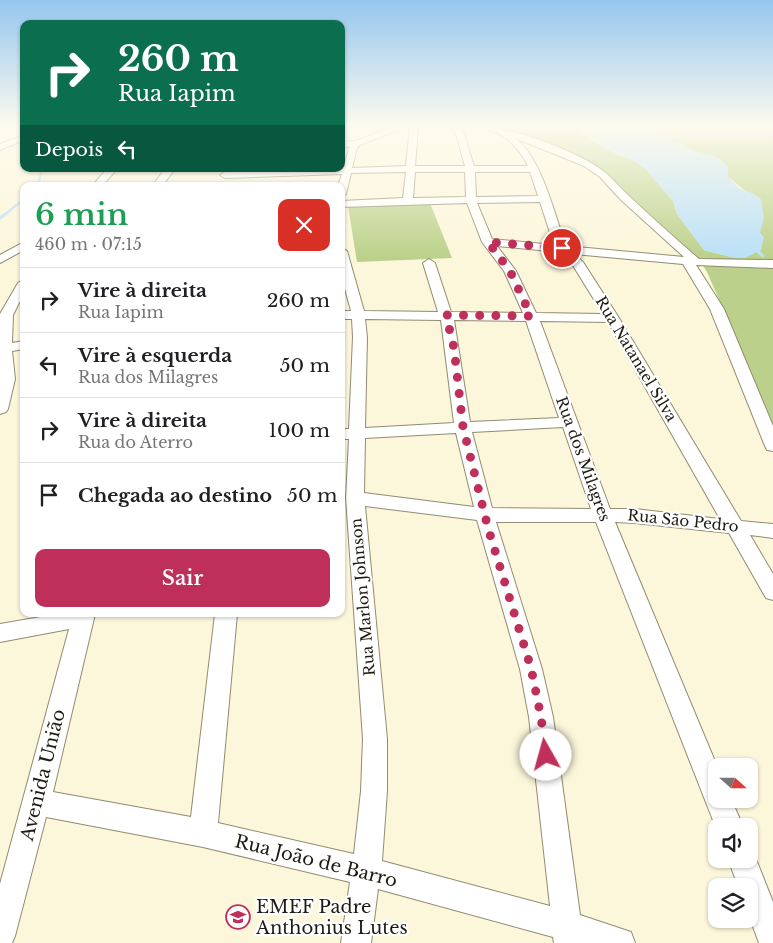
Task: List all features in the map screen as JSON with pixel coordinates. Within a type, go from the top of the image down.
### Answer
[{"type":"street","points":[[345,182],[348,171],[369,170]]},
{"type":"street","points":[[408,201],[410,170]]},
{"type":"street","name":"Rua dos Milagres","points":[[470,170],[471,201],[488,242],[510,271],[531,316],[602,514],[708,774]]},
{"type":"street","name":"Rua Natanael Silva","points":[[534,170],[543,199],[562,248],[577,262],[612,318],[773,592]]},
{"type":"street","points":[[597,170],[692,262],[717,309],[773,446]]},
{"type":"street","points":[[101,182],[109,172]]},
{"type":"street","points":[[345,204],[543,199]]},
{"type":"street","points":[[488,242],[692,262],[732,265],[773,264]]},
{"type":"street","points":[[0,260],[20,247]]},
{"type":"street","points":[[429,264],[446,315],[454,348],[463,427],[504,585],[528,659],[541,717],[568,935]]},
{"type":"street","name":"Rua Marlon Johnson","points":[[345,282],[349,314],[360,337],[349,433],[375,740],[375,773],[366,871],[356,943]]},
{"type":"street","points":[[0,409],[8,379],[2,348],[6,315],[20,289]]},
{"type":"street","points":[[349,314],[612,318]]},
{"type":"street","points":[[2,348],[20,346]]},
{"type":"street","points":[[349,433],[568,422]]},
{"type":"street","name":"Rua São Pedro","points":[[355,498],[485,515],[602,514],[658,518],[773,531]]},
{"type":"street","points":[[0,633],[79,617]]},
{"type":"street","name":"Avenida União","points":[[0,936],[38,802],[84,617]]},
{"type":"street","points":[[203,833],[226,617]]},
{"type":"street","name":"Rua João de Barro","points":[[38,802],[203,833],[366,871],[568,935],[620,943]]},
{"type":"street","points":[[745,868],[773,941]]},
{"type":"green space","points":[[597,170],[647,170],[673,201],[677,214],[704,250],[731,257],[745,258],[762,245],[754,194],[743,189],[728,177],[728,170],[773,170],[773,435],[738,343],[707,272],[697,256],[604,173]]},
{"type":"green space","points":[[430,203],[452,258],[357,262],[348,206]]},
{"type":"water","points":[[647,170],[728,170],[728,177],[740,189],[754,194],[761,199],[764,218],[760,233],[764,237],[761,250],[745,258],[731,257],[704,250],[677,214],[673,201]]},
{"type":"waterway","points":[[39,182],[41,172]]},
{"type":"waterway","points":[[3,216],[20,202]]},
{"type":"waterway","points":[[0,218],[4,215]]},
{"type":"waterway","points":[[755,249],[763,256]]},
{"type":"place","name":"EMEF Padre Anthonius Lutes","points":[[238,917]]},
{"type":"route","points":[[546,755],[541,717],[531,668],[504,585],[463,427],[454,348],[446,315],[531,316],[510,271],[488,242],[562,248]]}]
